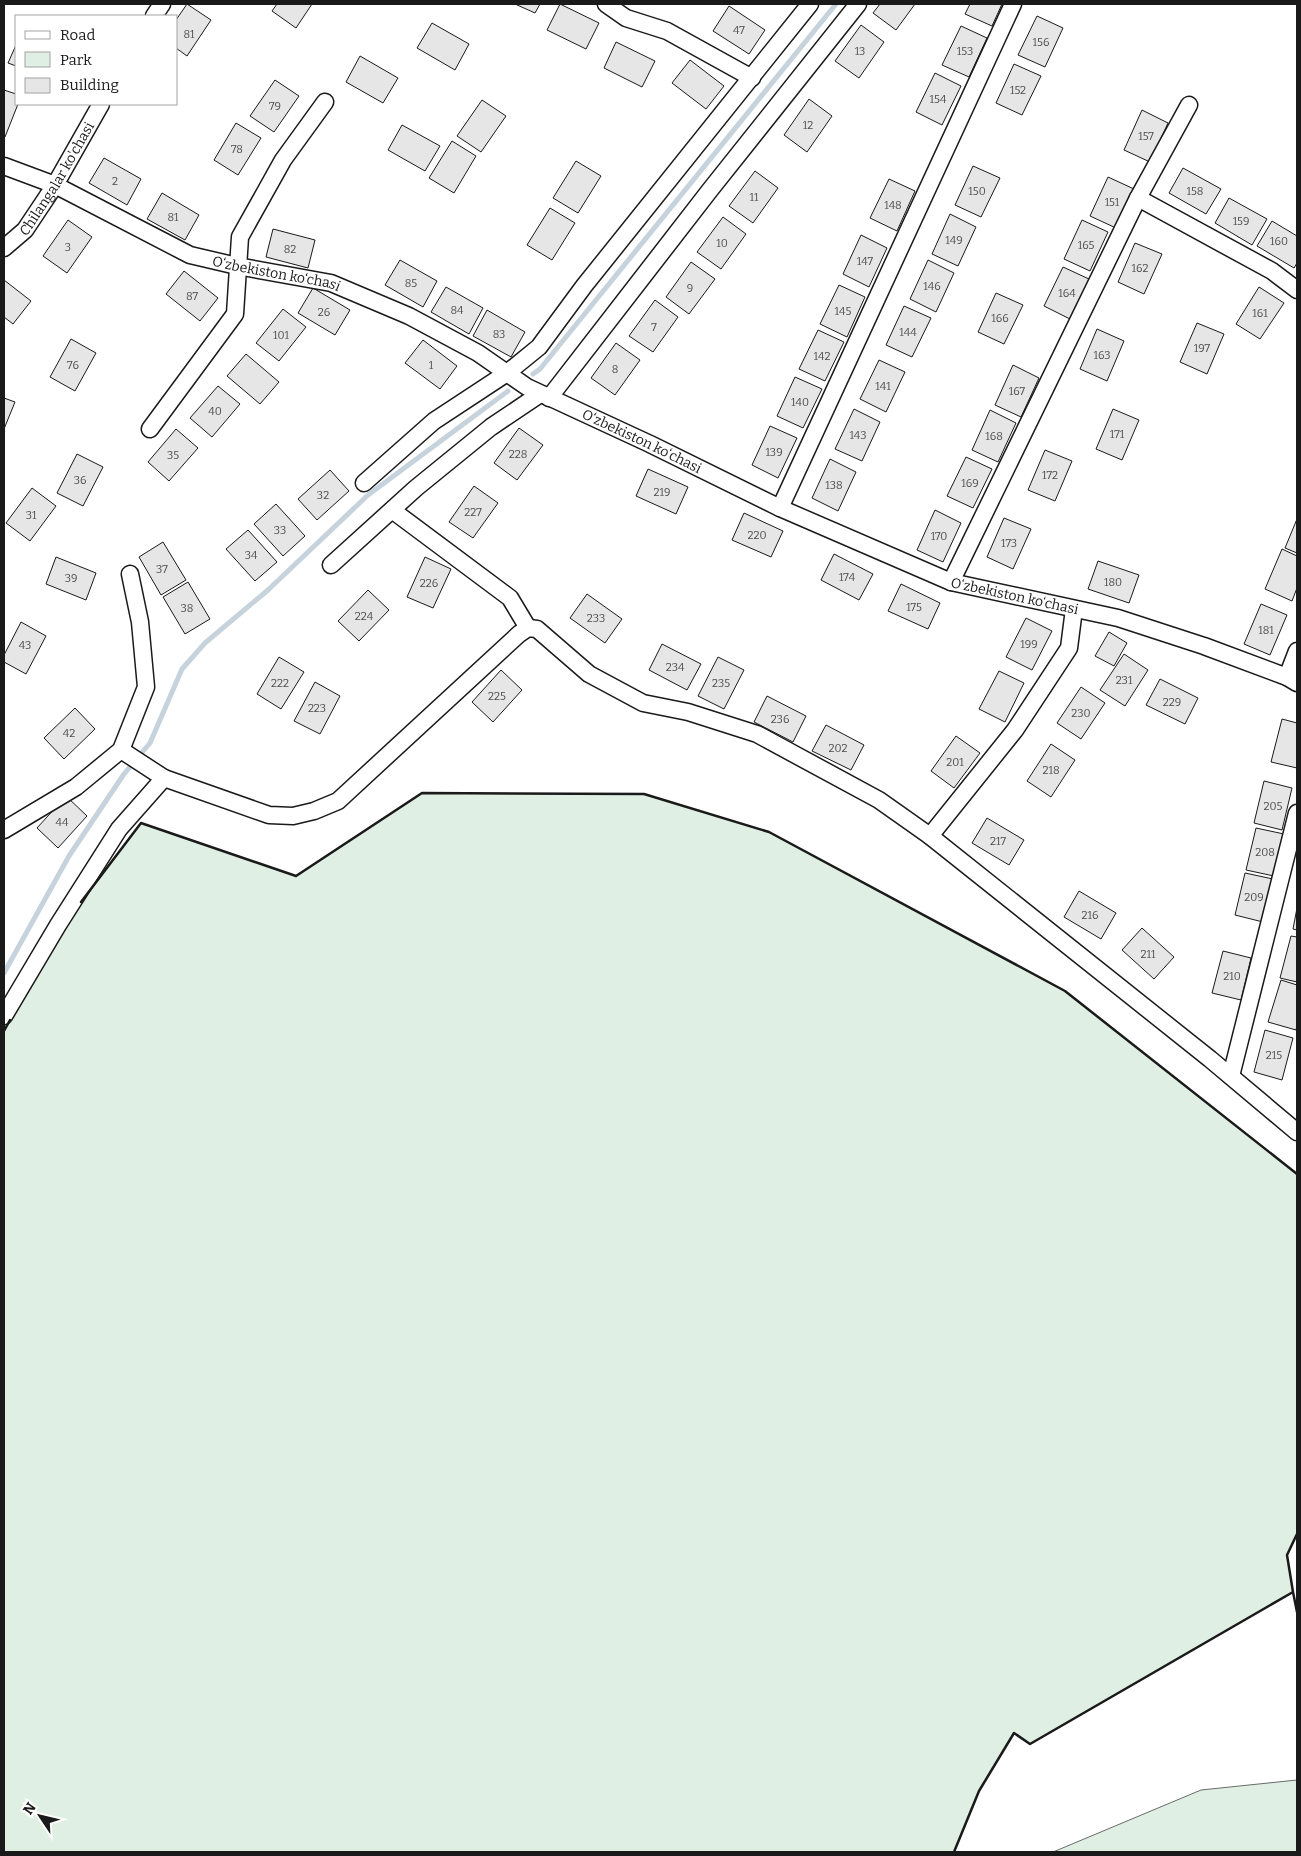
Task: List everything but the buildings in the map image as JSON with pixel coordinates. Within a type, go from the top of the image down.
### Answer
[{"type":"street","points":[[155,15],[162,4]]},
{"type":"street","points":[[606,4],[626,18],[667,31],[752,78]]},
{"type":"street","points":[[364,483],[434,421],[507,373],[539,347],[584,286],[810,4]]},
{"type":"street","points":[[331,565],[416,488],[491,427],[545,396],[858,4]]},
{"type":"street","points":[[780,508],[1013,4]]},
{"type":"street","points":[[150,429],[235,314],[240,238],[282,160],[325,102]]},
{"type":"street","name":"Chilangalar ko'chasi","points":[[4,248],[25,230],[55,185],[100,105]]},
{"type":"street","points":[[950,582],[1138,198],[1189,105]]},
{"type":"street","name":"O‘zbekiston ko‘chasi","points":[[4,166],[55,185],[190,255],[237,266],[331,283],[408,316],[478,353],[526,388],[650,444],[780,508],[950,582],[1127,621],[1204,646],[1292,680]]},
{"type":"street","points":[[1138,198],[1272,271],[1297,290]]},
{"type":"street","points":[[392,510],[510,598],[528,628]]},
{"type":"street","points":[[4,830],[76,788],[121,750],[146,686],[140,622],[130,574]]},
{"type":"street","points":[[930,836],[1015,730],[1069,648],[1074,609]]},
{"type":"street","points":[[121,750],[164,778],[269,815],[292,816],[314,811],[338,801],[519,634],[528,628],[537,629],[589,674],[643,703],[688,712],[756,734],[879,800],[930,836],[1231,1076],[1297,1132]]},
{"type":"street","points":[[1292,680],[1297,651]]},
{"type":"street","points":[[4,1016],[58,925],[119,829],[164,778]]},
{"type":"street","points":[[1231,1076],[1297,813]]},
{"type":"green space","points":[[422,793],[644,794],[769,832],[1065,991],[1297,1174],[1297,1534],[1287,1555],[1293,1592],[1030,1744],[1014,1733],[979,1791],[954,1852],[4,1852],[4,1031],[63,927],[141,823],[296,876]]},
{"type":"green space","points":[[1297,1780],[1297,1852],[1053,1852],[1201,1790]]},
{"type":"waterway","points":[[533,374],[540,369],[836,4]]},
{"type":"waterway","points":[[4,973],[69,856],[124,774],[150,743],[182,669],[205,643],[268,590],[368,495],[508,391]]},
{"type":"wall","points":[[81,902],[141,823],[296,876],[422,793],[644,794],[769,832],[1065,991],[1297,1174]]},
{"type":"wall","points":[[4,1031],[10,1020]]},
{"type":"wall","points":[[954,1852],[979,1791],[1014,1733],[1030,1744],[1293,1592],[1287,1555],[1297,1534]]},
{"type":"wall","points":[[1293,1592],[1297,1612]]}]
